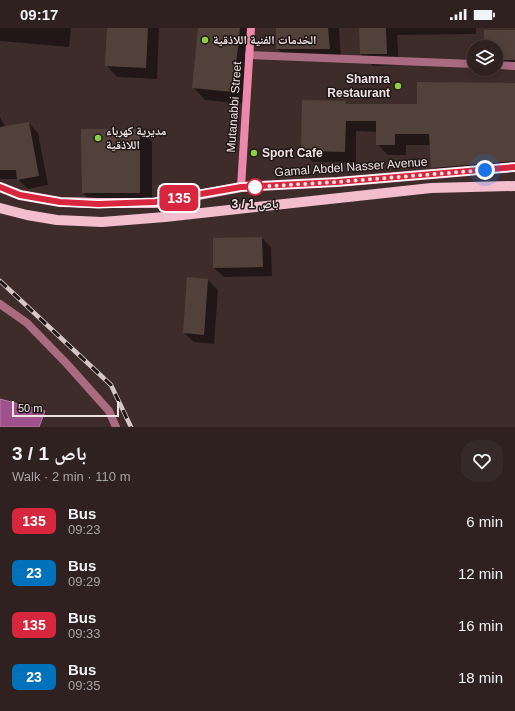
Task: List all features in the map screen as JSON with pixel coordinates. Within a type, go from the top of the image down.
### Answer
[{"type":"main road","name":"Gamal Abdel Nasser Avenue","points":[[0,187],[20,195],[60,202],[98,204],[155,202],[241,187],[337,182],[515,167]]},
{"type":"main road","points":[[0,208],[27,215],[57,220],[102,222],[165,217],[431,188],[515,186]]},
{"type":"street","name":"Mutanabbi Street","points":[[241,187],[251,28]]},
{"type":"street","points":[[249,55],[467,64]]},
{"type":"street","points":[[503,65],[515,66]]},
{"type":"street","points":[[0,304],[27,323],[67,364],[109,411],[116,427]]},
{"type":"shaded area","points":[[0,399],[45,411],[39,427],[0,427]]},
{"type":"building","points":[[107,28],[148,28],[146,68],[105,66]]},
{"type":"building","points":[[198,28],[240,28],[233,92],[192,88]]},
{"type":"building","points":[[276,28],[328,28],[330,49],[276,49]]},
{"type":"building","points":[[359,28],[386,28],[387,54],[360,54]]},
{"type":"building","points":[[484,30],[515,30],[515,60],[503,60],[503,40],[484,40]]},
{"type":"building","points":[[417,82],[515,83],[515,161],[431,168],[429,134],[395,134],[395,145],[376,145],[376,121],[346,121],[345,152],[301,151],[302,100],[346,101],[346,104],[417,104]]},
{"type":"building","points":[[29,122],[39,176],[17,180],[16,170],[0,170],[0,127]]},
{"type":"building","points":[[81,129],[140,129],[140,193],[82,193]]},
{"type":"building","points":[[262,237],[263,267],[213,268],[213,238]]},
{"type":"building","points":[[187,277],[208,279],[204,335],[183,333]]},
{"type":"railway","points":[[0,281],[111,385],[131,427]]},
{"type":"bus line","name":"135","points":[[0,187],[20,195],[60,202],[98,204],[155,202],[241,187],[337,182],[515,167]]},
{"type":"place","name":"الخدمات الفنية اللاذقية","points":[[205,40]]},
{"type":"place","name":"Shamra Restaurant","points":[[398,86]]},
{"type":"place","name":"مديرية كهرباء اللاذقية","points":[[98,138]]},
{"type":"place","name":"Sport Cafe","points":[[254,153]]},
{"type":"place","name":"باص 1 / 3","points":[[255,187]]},
{"type":"route","points":[[255,187],[485,170]]}]
